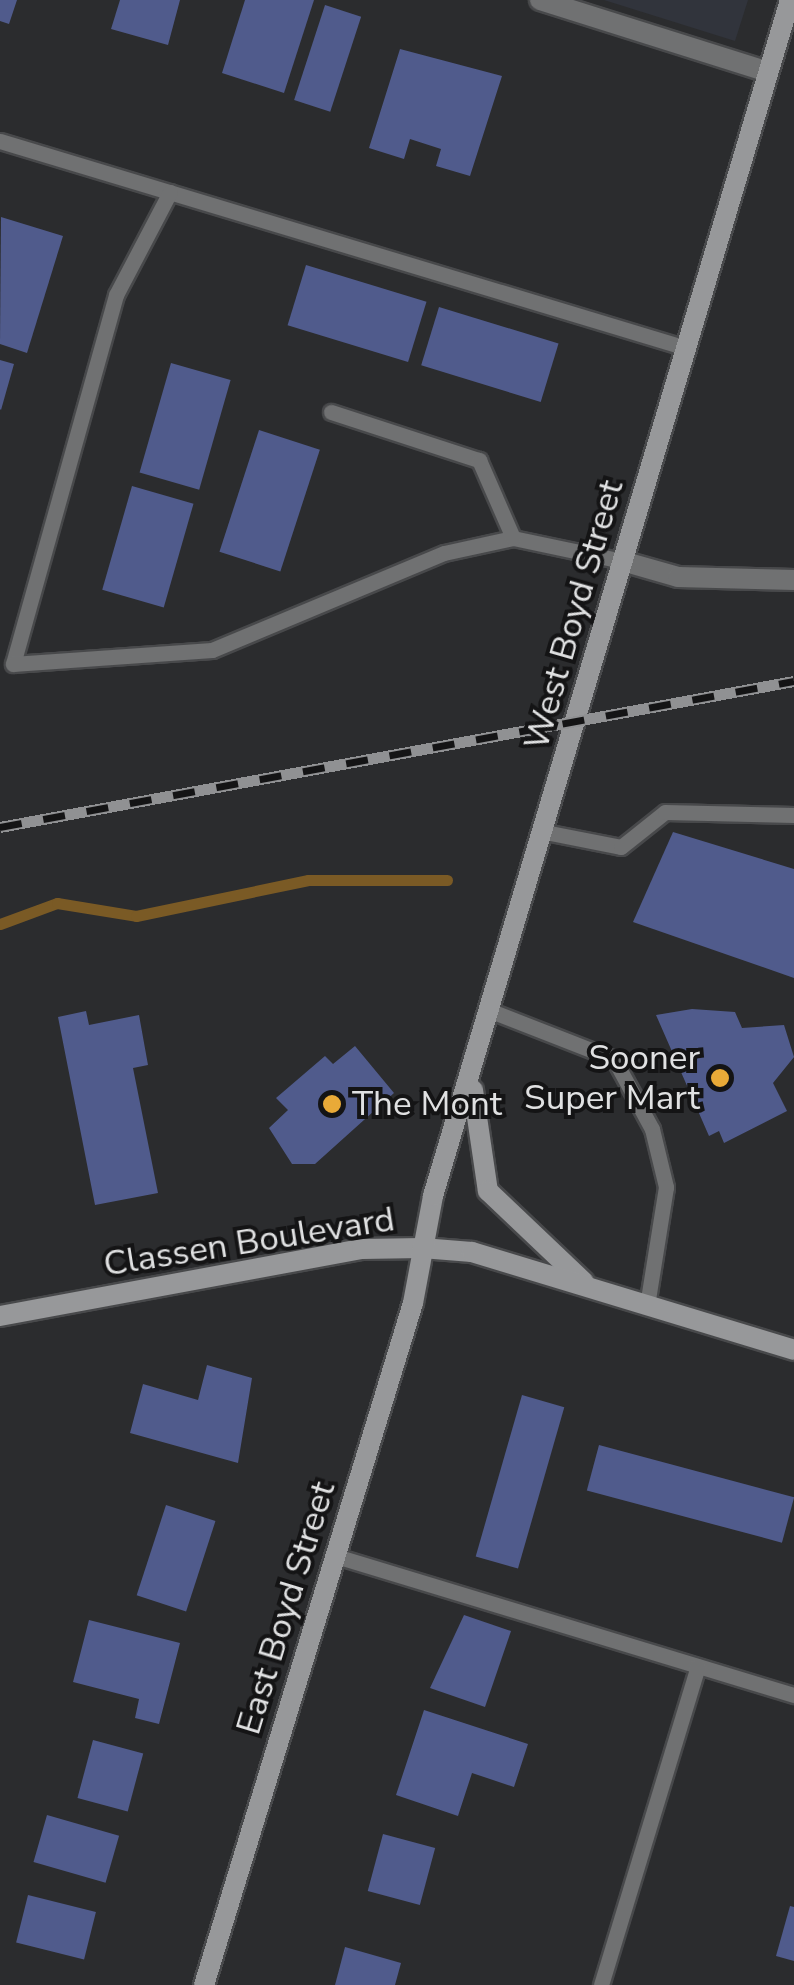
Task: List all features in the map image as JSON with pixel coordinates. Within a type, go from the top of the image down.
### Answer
[{"type":"street","points":[[540,0],[768,72]]},
{"type":"street","name":"West Boyd Street","points":[[422,1248],[546,832],[683,347],[790,0]]},
{"type":"street","points":[[622,561],[678,577],[794,580]]},
{"type":"street","points":[[473,1068],[488,1191],[593,1289]]},
{"type":"street","name":"Classen Boulevard","points":[[0,1316],[362,1249],[422,1248],[472,1252],[794,1350]]},
{"type":"street","name":"East Boyd Street","points":[[204,1985],[336,1556],[422,1248]]},
{"type":"lane","points":[[0,140],[683,347]]},
{"type":"lane","points":[[170,192],[116,295],[14,664],[212,650],[444,553],[513,538],[622,561]]},
{"type":"lane","points":[[331,412],[479,460],[513,538]]},
{"type":"lane","points":[[546,832],[621,847],[665,812],[794,815]]},
{"type":"lane","points":[[490,1011],[614,1059],[652,1129],[666,1187],[647,1305]]},
{"type":"lane","points":[[336,1556],[794,1695]]},
{"type":"lane","points":[[601,1985],[698,1666]]},
{"type":"shaded area","points":[[604,0],[748,0],[735,41]]},
{"type":"building","points":[[0,0],[17,0],[9,24],[0,21]]},
{"type":"building","points":[[120,0],[180,0],[168,45],[111,29]]},
{"type":"building","points":[[245,0],[314,0],[284,93],[222,73]]},
{"type":"building","points":[[325,5],[361,17],[330,112],[294,100]]},
{"type":"building","points":[[400,49],[502,76],[470,176],[436,166],[441,149],[410,139],[404,159],[369,148]]},
{"type":"building","points":[[1,217],[63,236],[27,353],[0,344]]},
{"type":"building","points":[[306,265],[426,302],[408,362],[288,325]]},
{"type":"building","points":[[439,307],[559,344],[541,402],[421,365]]},
{"type":"building","points":[[0,360],[14,364],[1,410],[0,409]]},
{"type":"building","points":[[171,363],[231,380],[199,490],[140,473]]},
{"type":"building","points":[[259,430],[320,450],[280,572],[219,552]]},
{"type":"building","points":[[132,486],[194,504],[164,607],[102,590]]},
{"type":"building","points":[[673,832],[794,869],[794,978],[633,922]]},
{"type":"building","points":[[692,1009],[735,1012],[742,1028],[784,1025],[794,1057],[773,1083],[787,1111],[724,1143],[719,1131],[709,1136],[656,1015]]},
{"type":"building","points":[[86,1011],[89,1025],[139,1015],[148,1065],[133,1068],[158,1193],[95,1205],[58,1017]]},
{"type":"building","name":"The Mont","points":[[355,1046],[394,1093],[315,1164],[292,1164],[269,1128],[288,1110],[276,1098],[325,1056],[333,1064]]},
{"type":"building","points":[[207,1365],[252,1378],[238,1463],[130,1433],[143,1384],[198,1400]]},
{"type":"building","points":[[522,1395],[564,1407],[518,1569],[476,1556]]},
{"type":"building","points":[[599,1445],[794,1497],[782,1543],[587,1490]]},
{"type":"building","points":[[166,1505],[215,1521],[186,1611],[137,1595]]},
{"type":"building","points":[[464,1615],[511,1631],[485,1707],[430,1688]]},
{"type":"building","points":[[89,1620],[180,1643],[159,1724],[135,1718],[139,1699],[73,1682]]},
{"type":"building","points":[[424,1710],[528,1744],[514,1787],[472,1773],[458,1816],[396,1795]]},
{"type":"building","points":[[93,1740],[143,1753],[128,1811],[77,1798]]},
{"type":"building","points":[[47,1815],[119,1836],[106,1883],[33,1862]]},
{"type":"building","points":[[383,1834],[435,1848],[420,1905],[368,1891]]},
{"type":"building","points":[[28,1895],[96,1912],[84,1959],[16,1943]]},
{"type":"building","points":[[790,1906],[794,1907],[794,1961],[776,1956]]},
{"type":"building","points":[[345,1947],[401,1963],[395,1985],[335,1985]]},
{"type":"waterway","points":[[0,924],[57,903],[136,916],[308,880],[447,880]]},
{"type":"railway","points":[[0,827],[794,681]]},
{"type":"place","name":"Sooner Super Mart","points":[[720,1078]]},
{"type":"place","name":"The Mont","points":[[332,1104]]}]
